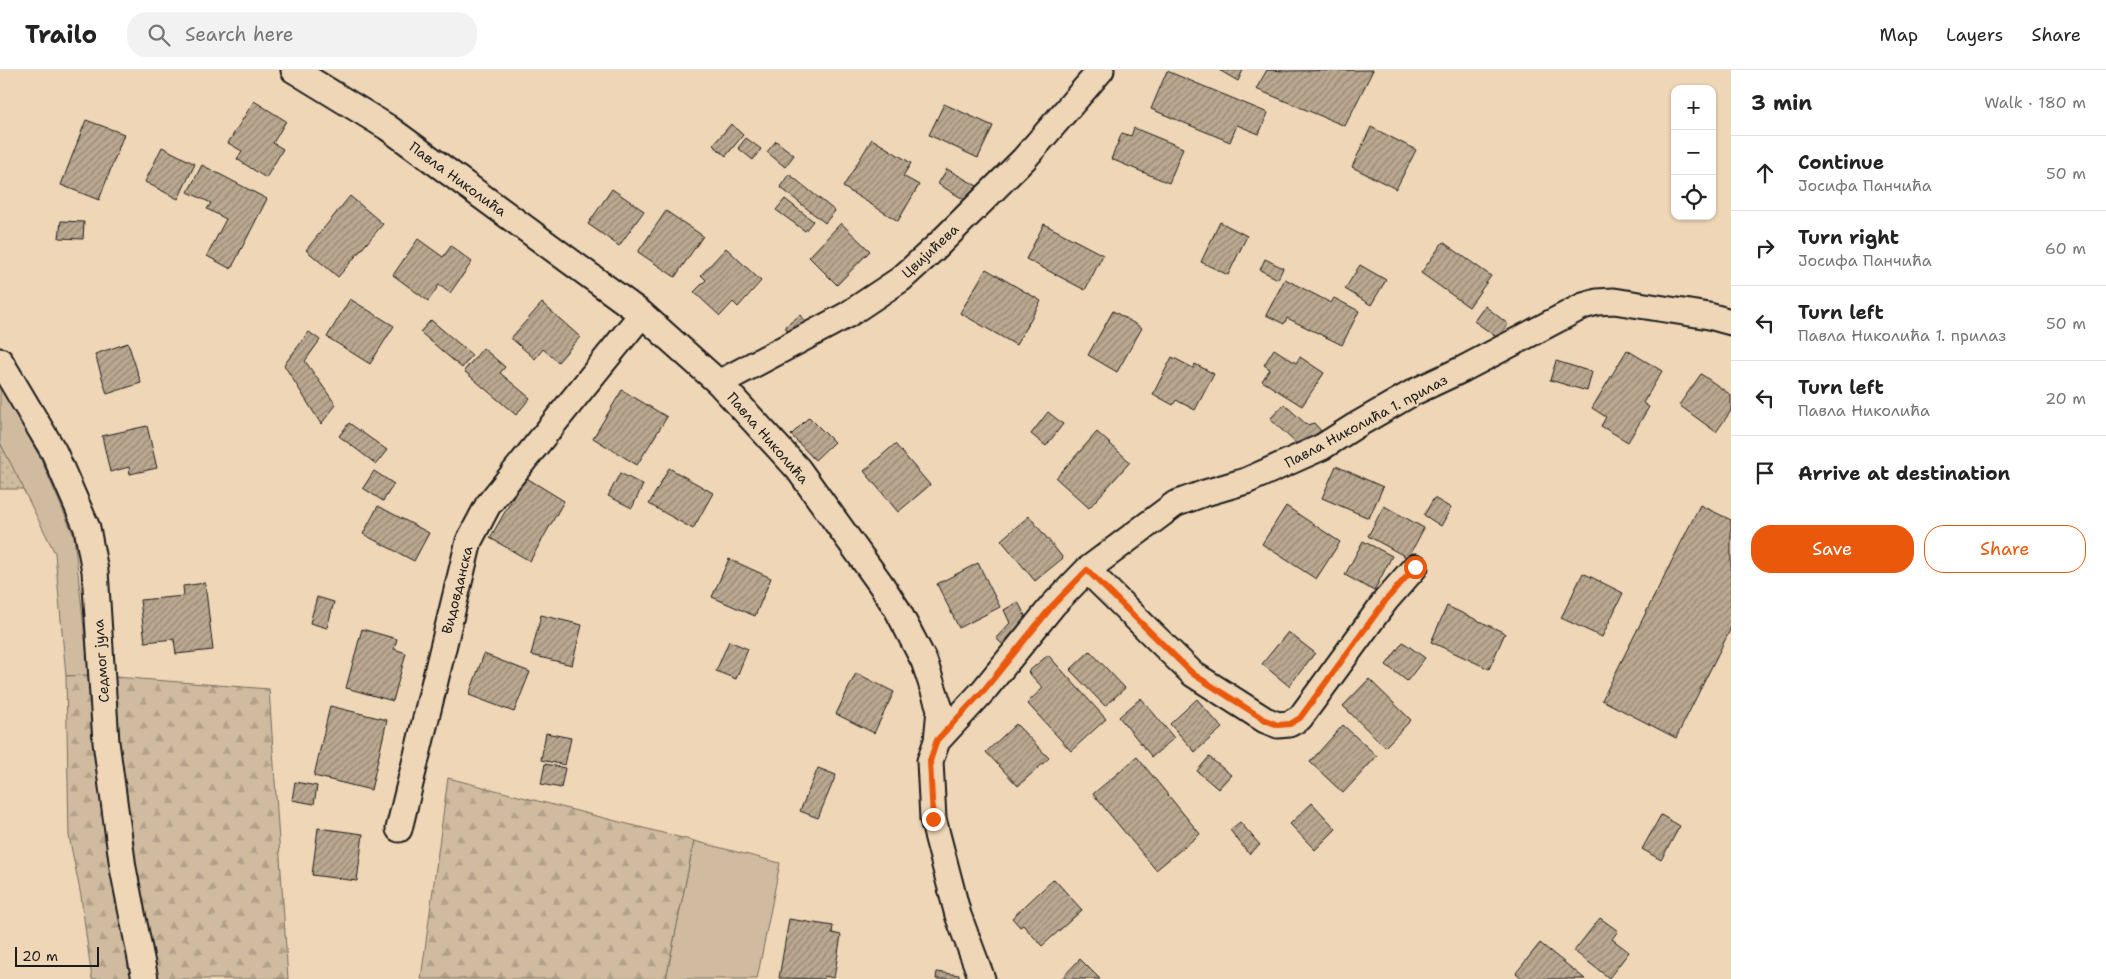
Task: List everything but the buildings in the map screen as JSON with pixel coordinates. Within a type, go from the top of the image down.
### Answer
[{"type":"street","name":"Павла Николића","points":[[294,70],[387,127],[642,314],[720,382],[798,469],[897,610],[924,661],[940,709],[937,740],[930,761],[933,819],[958,915],[982,979]]},
{"type":"street","name":"Цвијићева","points":[[720,382],[847,315],[901,279],[936,248],[1024,159],[1102,70]]},
{"type":"street","name":"Павла Николића 1. прилаз","points":[[937,740],[984,690],[1053,605],[1087,570],[1176,504],[1205,492],[1246,481],[1322,447],[1414,392],[1463,369],[1583,306],[1597,302],[1614,301],[1709,316],[1731,322]]},
{"type":"street","name":"Видовданска","points":[[399,830],[469,541],[488,505],[642,314]]},
{"type":"street","name":"Седмог јула","points":[[0,362],[54,452],[87,528],[95,571],[106,742],[123,868],[145,979]]},
{"type":"street","points":[[1087,570],[1193,674],[1253,714],[1278,725],[1290,724],[1300,718],[1386,600],[1415,567]]},
{"type":"green space","points":[[0,385],[41,459],[74,536],[89,675],[66,676],[55,553],[0,443]]},
{"type":"green space","points":[[0,443],[24,489],[0,489]]},
{"type":"green space","points":[[89,675],[269,689],[288,979],[92,979],[81,896],[69,836],[66,676]]},
{"type":"green space","points":[[448,778],[694,841],[666,979],[421,979]]},
{"type":"green space","points":[[694,841],[780,863],[757,979],[666,979]]},
{"type":"route","points":[[933,819],[930,761],[937,740],[984,690],[1053,605],[1087,570],[1193,674],[1253,714],[1278,725],[1290,724],[1300,718],[1386,600],[1415,567]]}]
